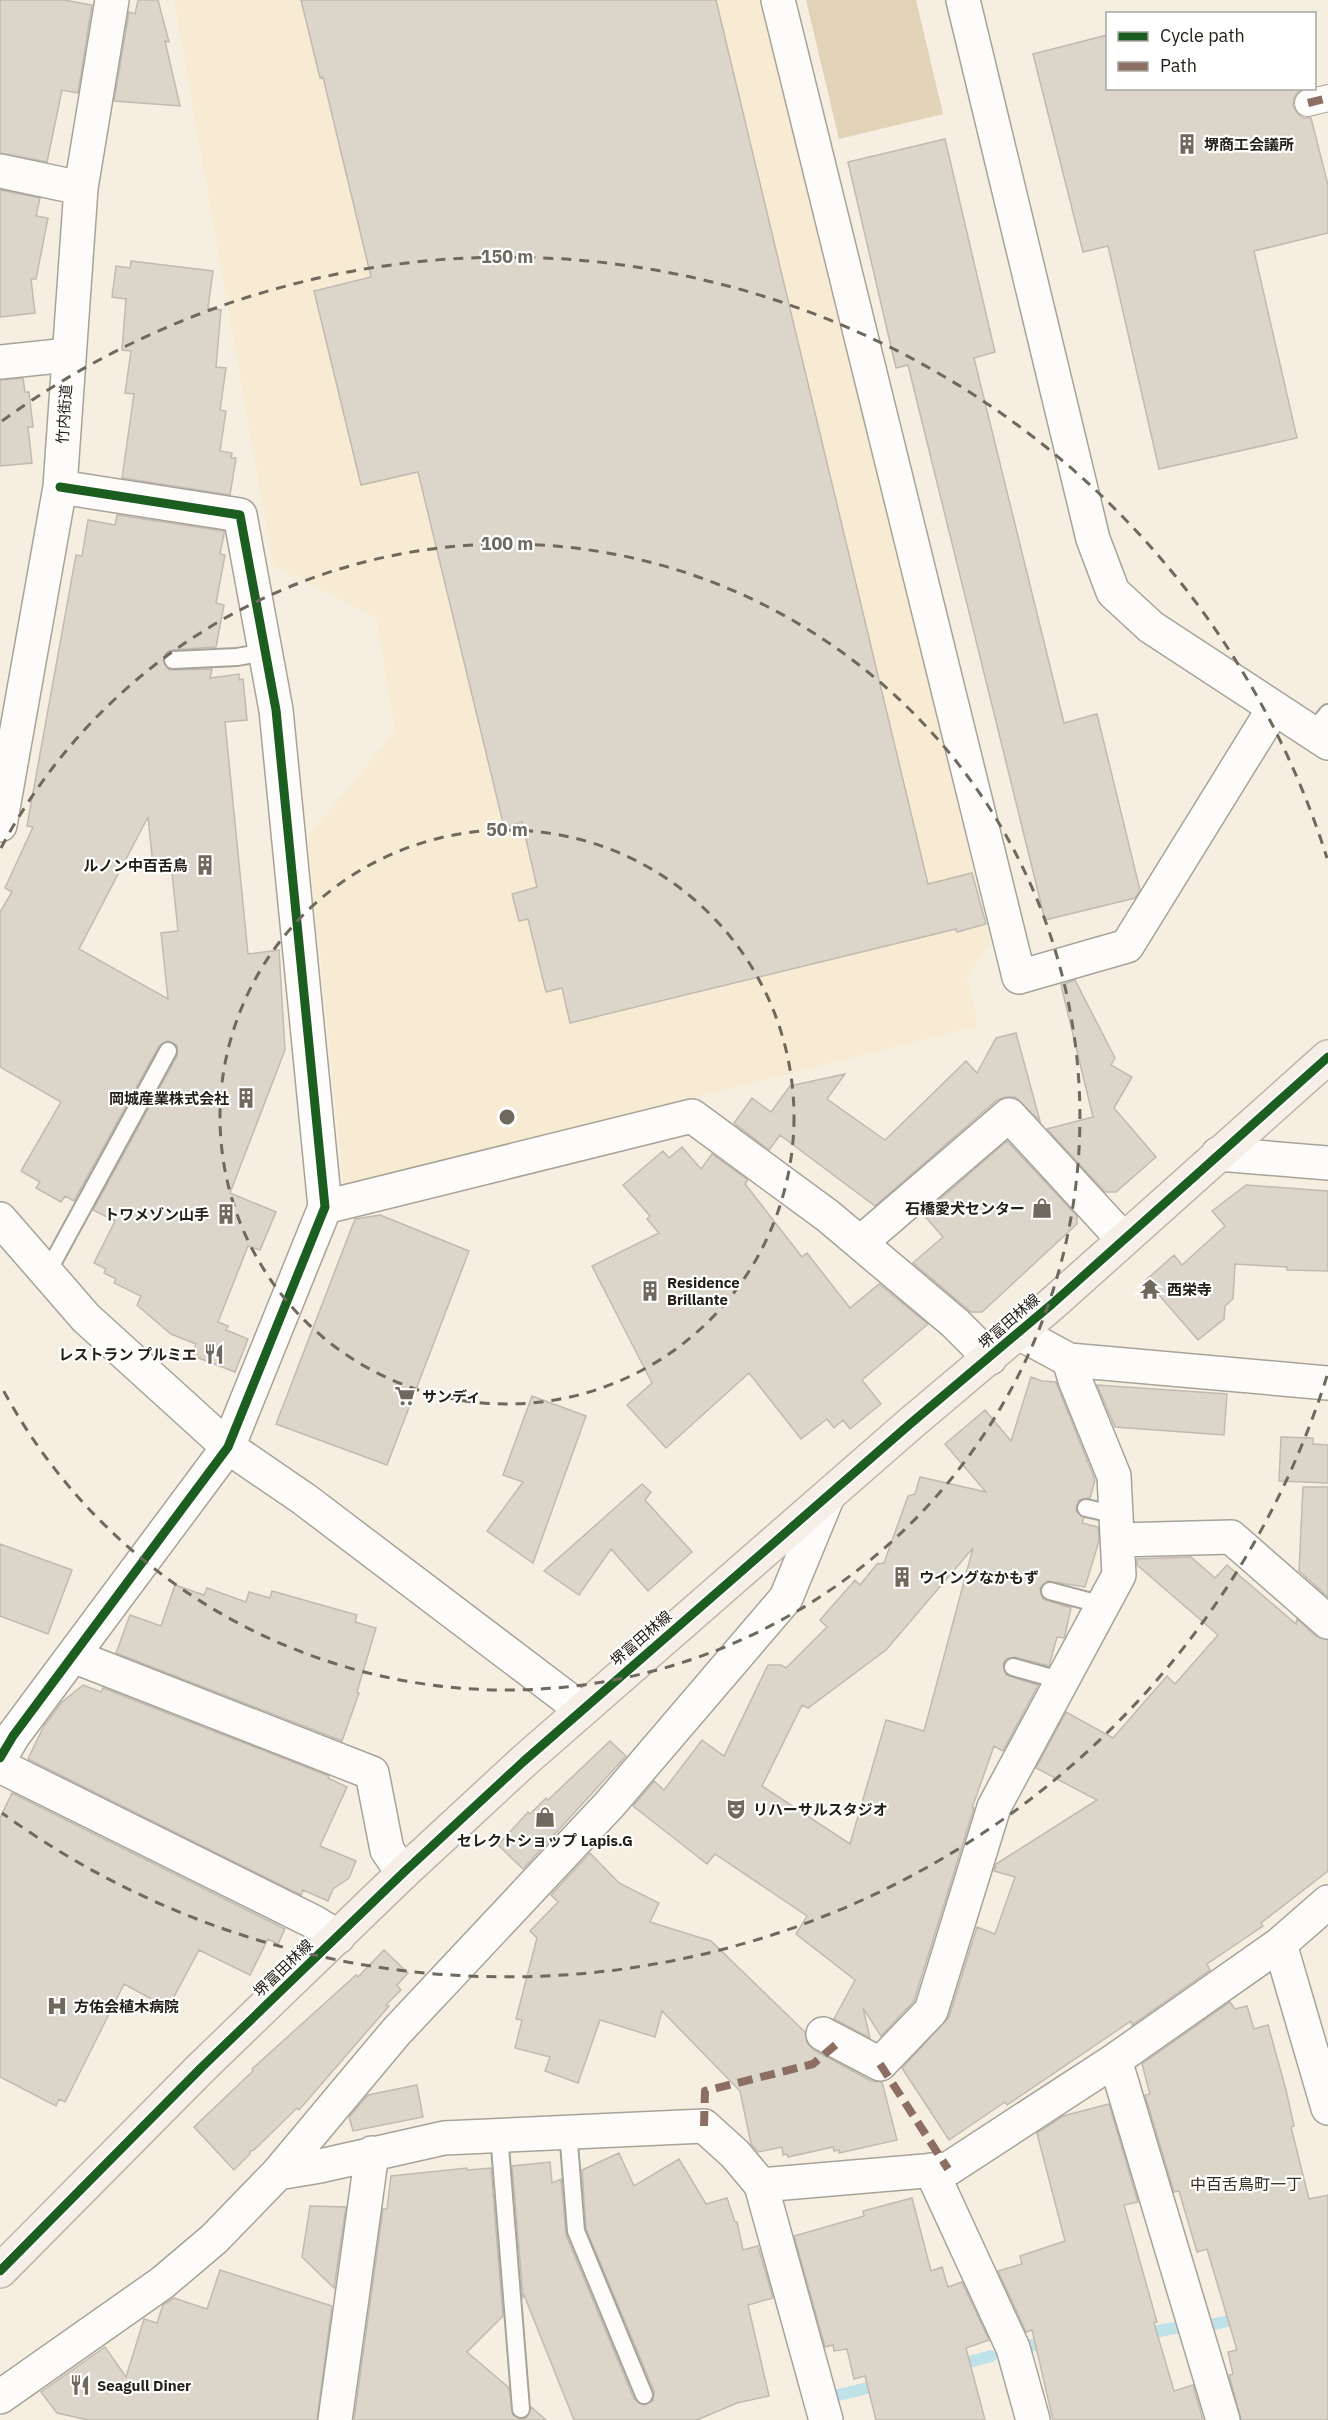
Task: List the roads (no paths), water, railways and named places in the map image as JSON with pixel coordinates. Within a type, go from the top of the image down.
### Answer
[{"type":"main road","name":"堺富田林線","points":[[0,2271],[202,2067],[403,1873],[581,1709],[910,1424],[1019,1333],[1328,1057]]},
{"type":"street","name":"竹内街道","points":[[0,825],[60,487],[81,188],[112,0]]},
{"type":"street","points":[[778,0],[1019,977],[1127,946],[1274,708]]},
{"type":"street","points":[[963,0],[1093,539],[1113,592],[1151,627],[1274,708],[1323,729]]},
{"type":"street","points":[[0,171],[81,188]]},
{"type":"street","points":[[0,362],[68,355]]},
{"type":"street","points":[[4,1742],[73,1656],[228,1447],[325,1207],[276,710],[240,515],[60,487]]},
{"type":"street","points":[[860,1243],[1009,1115],[1123,1239]]},
{"type":"street","points":[[325,1207],[692,1116],[828,1216],[956,1323],[990,1358]]},
{"type":"street","points":[[1218,1154],[1328,1163]]},
{"type":"street","points":[[0,1219],[86,1318],[228,1447],[304,1499],[581,1709]]},
{"type":"street","points":[[1019,1333],[1069,1360],[1328,1383]]},
{"type":"street","points":[[823,2034],[880,2064],[931,2011],[994,1807],[1119,1575],[1107,1521],[1114,1476],[1069,1360]]},
{"type":"street","points":[[0,2397],[162,2283],[213,2239],[278,2173],[396,2032],[610,1804],[786,1598],[828,1496]]},
{"type":"street","points":[[1107,1521],[1231,1537],[1328,1622]]},
{"type":"street","points":[[73,1656],[372,1773],[387,1850],[403,1873]]},
{"type":"street","points":[[0,1766],[314,1922],[338,1937]]},
{"type":"street","points":[[761,2185],[948,2169],[1115,2060],[1280,1944],[1328,1902]]},
{"type":"street","points":[[1280,1944],[1328,2108]]},
{"type":"street","points":[[1115,2060],[1223,2420]]},
{"type":"street","points":[[278,2173],[320,2166],[444,2138],[704,2126],[735,2154],[761,2185],[826,2420]]},
{"type":"street","points":[[335,2420],[372,2153]]},
{"type":"street","points":[[931,2170],[1013,2348],[1033,2420]]},
{"type":"lane","points":[[173,660],[237,657],[265,652]]},
{"type":"lane","points":[[47,1273],[168,1051]]},
{"type":"lane","points":[[1050,1591],[1103,1605]]},
{"type":"lane","points":[[1013,1667],[1063,1681]]},
{"type":"lane","points":[[568,2131],[576,2231],[644,2395]]},
{"type":"lane","points":[[499,2134],[521,2409]]},
{"type":"waterway","points":[[1214,2324],[1242,2318]]},
{"type":"waterway","points":[[1143,2334],[1180,2327]]},
{"type":"waterway","points":[[1031,2345],[1051,2345]]},
{"type":"waterway","points":[[955,2366],[991,2356]]},
{"type":"waterway","points":[[835,2396],[883,2384]]},
{"type":"place","name":"堺商工会議所","points":[[1187,144]]},
{"type":"place","name":"ルノン中百舌鳥","points":[[205,865]]},
{"type":"place","name":"岡城産業株式会社","points":[[246,1098]]},
{"type":"place","name":"石橋愛犬センター","points":[[1042,1208]]},
{"type":"place","name":"トワメゾン山手","points":[[226,1214]]},
{"type":"place","name":"西栄寺","points":[[1150,1289]]},
{"type":"place","name":"Residence Brillante","points":[[650,1291]]},
{"type":"place","name":"レストラン プルミエ","points":[[214,1354]]},
{"type":"place","name":"サンディ","points":[[405,1396]]},
{"type":"place","name":"ウイングなかもず","points":[[902,1577]]},
{"type":"place","name":"リハーサルスタジオ","points":[[736,1809]]},
{"type":"place","name":"セレクトショップ Lapis.G","points":[[545,1817]]},
{"type":"place","name":"方佑会植木病院","points":[[57,2006]]},
{"type":"place","name":"Seagull Diner","points":[[80,2385]]},
{"type":"district","name":"中百舌鳥町一丁","points":[[1246,2184]]}]
